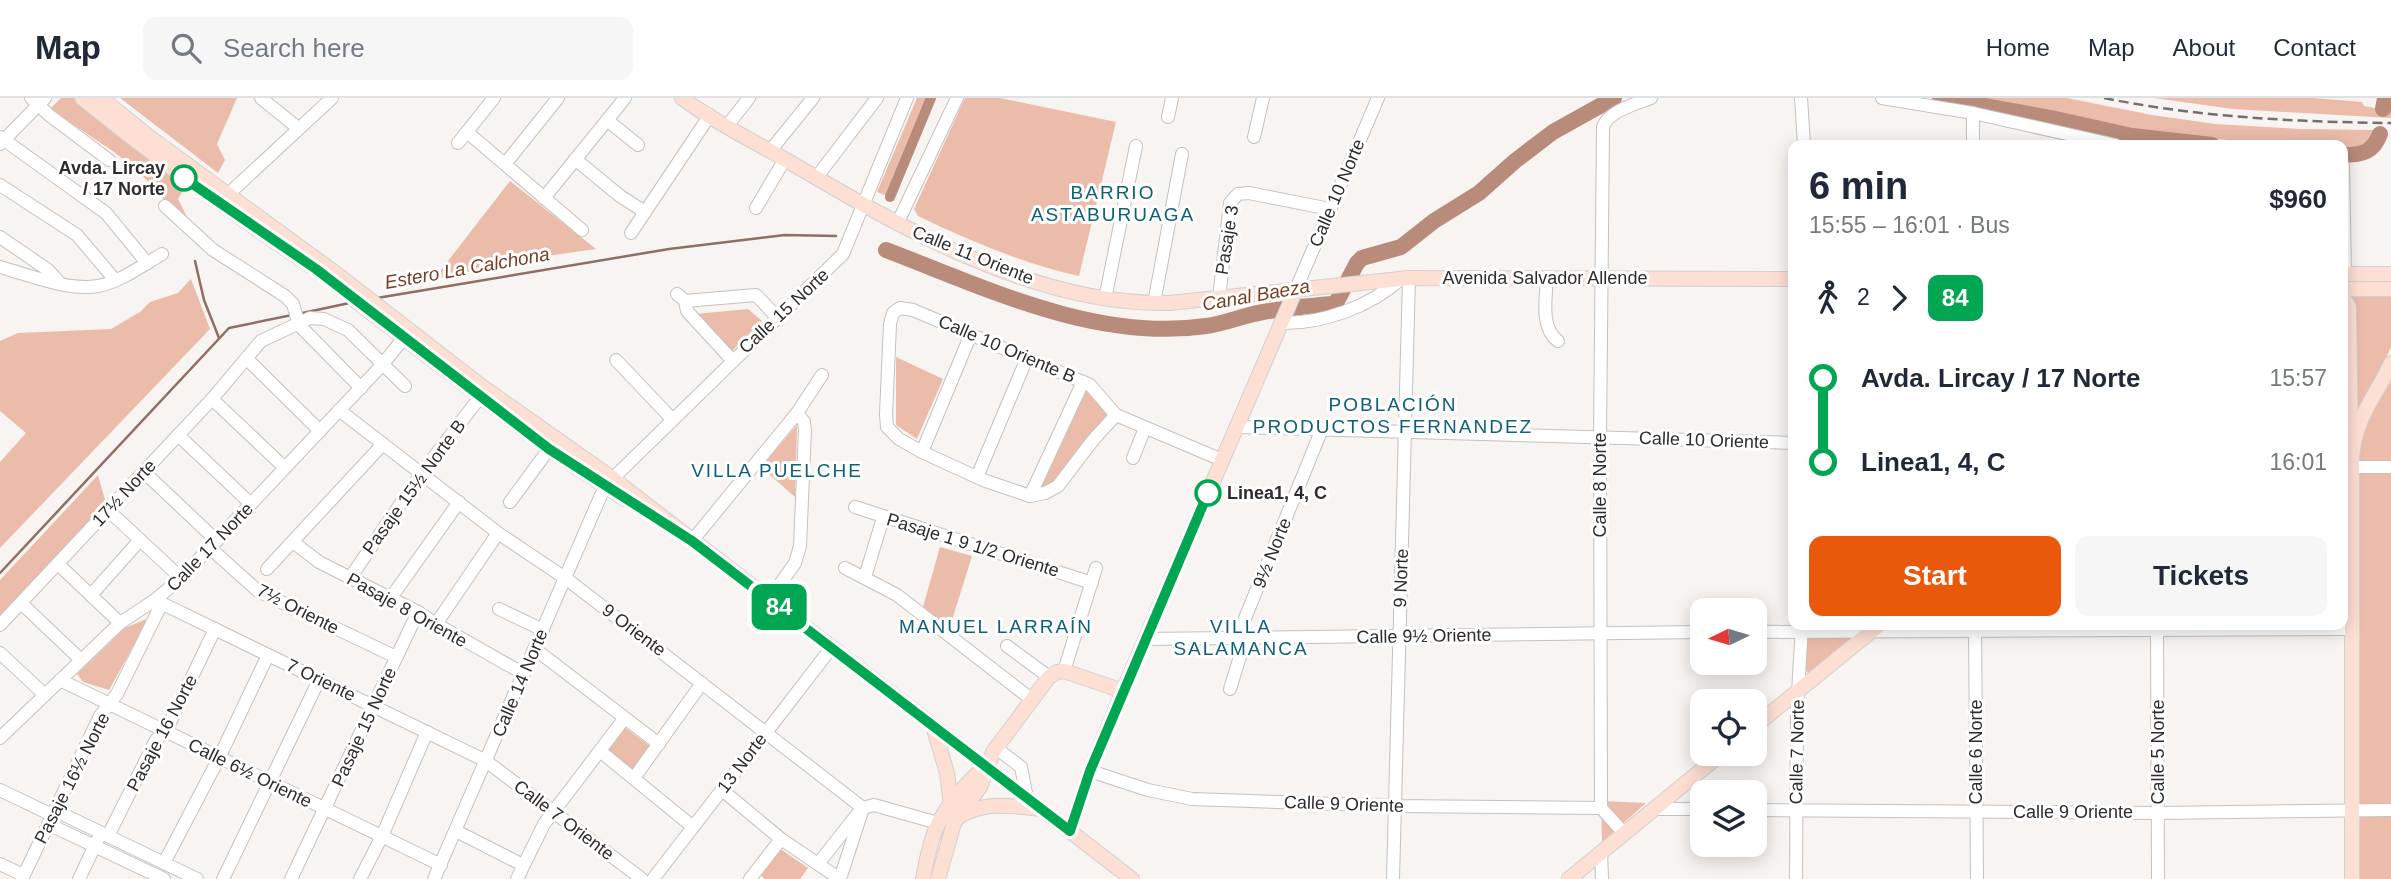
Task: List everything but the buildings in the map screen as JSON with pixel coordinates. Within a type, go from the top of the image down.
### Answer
[{"type":"main road","points":[[82,98],[149,153],[223,199]]},
{"type":"main road","points":[[101,98],[223,199],[692,541],[1132,879]]},
{"type":"main road","name":"Calle 11 Oriente","points":[[683,98],[863,206],[897,224],[1011,272],[1105,299],[1154,303],[1294,295]]},
{"type":"main road","points":[[2348,279],[2391,274]]},
{"type":"main road","name":"Avenida Salvador Allende","points":[[1294,295],[1313,287],[1405,278],[1788,279]]},
{"type":"main road","points":[[2348,280],[2391,289]]},
{"type":"main road","name":"Calle 10 Norte","points":[[1070,831],[1090,771],[1123,691],[1294,295]]},
{"type":"main road","points":[[373,308],[404,339],[549,449],[608,482]]},
{"type":"main road","points":[[2352,462],[2361,419],[2391,363]]},
{"type":"main road","points":[[2348,432],[2352,462],[2352,879]]},
{"type":"main road","points":[[1767,716],[1874,630]]},
{"type":"main road","points":[[938,879],[954,811],[1031,699],[1056,674],[1123,691]]},
{"type":"main road","points":[[933,726],[947,773],[954,811]]},
{"type":"main road","points":[[1569,879],[1706,766]]},
{"type":"main road","points":[[923,879],[938,823],[954,811],[992,805],[1042,809]]},
{"type":"street","points":[[261,98],[298,128]]},
{"type":"street","points":[[223,199],[332,98]]},
{"type":"street","points":[[458,143],[494,98]]},
{"type":"street","points":[[505,164],[558,98]]},
{"type":"street","points":[[544,198],[625,98]]},
{"type":"street","points":[[727,126],[749,98]]},
{"type":"street","points":[[771,151],[813,98]]},
{"type":"street","points":[[816,178],[877,98]]},
{"type":"street","name":"Calle 15 Norte","points":[[608,482],[843,254],[907,98]]},
{"type":"street","points":[[897,224],[957,98]]},
{"type":"street","points":[[1168,117],[1172,98]]},
{"type":"street","points":[[1254,137],[1263,98]]},
{"type":"street","name":"Calle 10 Norte","points":[[1294,295],[1378,98]]},
{"type":"street","name":"Calle 8 Norte","points":[[1601,808],[1603,127],[1604,122],[1614,114],[1651,98]]},
{"type":"street","points":[[1801,98],[1804,140]]},
{"type":"street","points":[[1882,98],[1973,113],[2094,140]]},
{"type":"street","points":[[109,160],[38,101],[1,141],[106,213],[147,263]]},
{"type":"street","points":[[1973,113],[1973,140]]},
{"type":"street","points":[[631,233],[710,115]]},
{"type":"street","points":[[607,120],[638,145]]},
{"type":"street","points":[[467,132],[582,230]]},
{"type":"street","points":[[1105,299],[1136,146]]},
{"type":"street","points":[[1154,303],[1182,154]]},
{"type":"street","points":[[575,159],[620,196],[645,212]]},
{"type":"street","points":[[756,208],[785,159]]},
{"type":"street","points":[[0,185],[77,235],[115,280]]},
{"type":"street","name":"Pasaje 3","points":[[1219,298],[1230,203],[1238,194],[1249,192],[1330,209]]},
{"type":"street","points":[[165,206],[213,250],[285,296],[297,318],[361,388]]},
{"type":"street","points":[[0,237],[48,270],[60,284]]},
{"type":"street","points":[[0,267],[60,284],[97,286],[115,280],[162,254]]},
{"type":"street","points":[[1282,319],[1299,322],[1340,314],[1405,278]]},
{"type":"street","name":"9 Norte","points":[[1393,879],[1405,432],[1405,278]]},
{"type":"street","points":[[1547,278],[1546,317],[1550,334],[1558,341]]},
{"type":"street","points":[[732,360],[687,311],[681,298],[756,295],[777,317]]},
{"type":"street","name":"Calle 10 Oriente B","points":[[922,452],[899,439],[887,427],[890,324],[896,310],[906,308],[1083,382],[1090,386],[1116,415],[1222,460]]},
{"type":"street","name":"17½ Norte","points":[[0,625],[212,399],[261,341],[297,318],[317,318],[335,323],[354,335],[405,386]]},
{"type":"street","points":[[971,334],[922,452],[977,477],[1032,496],[1058,486],[1116,415]]},
{"type":"street","name":"Calle 17 Norte","points":[[3,730],[45,695],[120,624],[159,602],[340,411],[404,339]]},
{"type":"street","points":[[977,477],[1027,358]]},
{"type":"street","points":[[247,359],[320,431]]},
{"type":"street","points":[[616,360],[672,419]]},
{"type":"street","points":[[692,541],[797,413],[822,375]]},
{"type":"street","points":[[1032,496],[1083,382]]},
{"type":"street","name":"Pasaje 15½ Norte B","points":[[350,578],[422,474],[480,397]]},
{"type":"street","points":[[212,399],[285,468]]},
{"type":"street","name":"9 Oriente","points":[[340,411],[498,533],[564,578],[702,682],[863,808]]},
{"type":"street","points":[[769,600],[795,563],[800,546],[805,429],[804,422],[797,413]]},
{"type":"street","name":"Calle 10 Oriente","points":[[1236,427],[1788,443]]},
{"type":"street","points":[[1133,458],[1145,428]]},
{"type":"street","name":"9½ Norte","points":[[1230,689],[1242,638],[1322,429]]},
{"type":"street","points":[[178,435],[251,504]]},
{"type":"street","points":[[267,569],[383,444]]},
{"type":"street","points":[[510,502],[549,449]]},
{"type":"street","points":[[2352,462],[2391,467]]},
{"type":"street","name":"7½ Oriente","points":[[144,472],[258,591],[396,657]]},
{"type":"street","name":"Calle 14 Norte","points":[[434,879],[608,482]]},
{"type":"street","points":[[390,599],[459,502]]},
{"type":"street","name":"Pasaje 1 9 1/2 Oriente","points":[[855,508],[1092,583]]},
{"type":"street","points":[[108,510],[181,578]]},
{"type":"street","points":[[864,577],[883,518]]},
{"type":"street","points":[[436,624],[498,533]]},
{"type":"street","points":[[91,595],[140,540]]},
{"type":"street","name":"Pasaje 8 Oriente","points":[[293,542],[309,556],[418,612],[524,674]]},
{"type":"street","points":[[58,564],[120,624]]},
{"type":"street","points":[[845,568],[897,595],[1031,699]]},
{"type":"street","points":[[1007,646],[1056,674],[1096,568]]},
{"type":"street","name":"7 Oriente","points":[[159,602],[486,761]]},
{"type":"street","name":"Pasaje 16½ Norte","points":[[22,877],[100,716],[117,694],[159,602]]},
{"type":"street","points":[[21,603],[81,660]]},
{"type":"street","points":[[499,609],[543,630]]},
{"type":"street","name":"Pasaje 15 Norte","points":[[291,879],[418,612]]},
{"type":"street","name":"Pasaje 16 Norte","points":[[79,879],[156,740],[166,732],[215,629]]},
{"type":"street","points":[[1768,631],[1788,629]]},
{"type":"street","points":[[2348,629],[2352,629]]},
{"type":"street","name":"Calle 7 Norte","points":[[1796,879],[1798,691],[1802,630]]},
{"type":"street","name":"Calle 6 Norte","points":[[1975,630],[1977,879]]},
{"type":"street","name":"Calle 5 Norte","points":[[2157,630],[2158,879]]},
{"type":"street","name":"Calle 9½ Oriente","points":[[1145,639],[1690,632]]},
{"type":"street","name":"13 Norte","points":[[653,879],[832,647]]},
{"type":"street","points":[[535,649],[659,744]]},
{"type":"street","points":[[0,653],[45,695]]},
{"type":"street","points":[[148,876],[160,861],[219,758],[268,655]]},
{"type":"street","name":"Calle 6½ Oriente","points":[[60,680],[441,865]]},
{"type":"street","points":[[223,879],[319,680]]},
{"type":"street","points":[[634,778],[702,682]]},
{"type":"street","points":[[517,879],[541,829],[624,719]]},
{"type":"street","points":[[360,879],[428,732]]},
{"type":"street","points":[[996,748],[1021,767],[1027,798]]},
{"type":"street","points":[[600,751],[693,827]]},
{"type":"street","name":"Calle 7 Oriente","points":[[486,761],[642,879]]},
{"type":"street","name":"Calle 9 Oriente","points":[[1090,771],[1155,792],[1192,799],[1395,806],[1601,808]]},
{"type":"street","points":[[0,790],[51,816],[95,846],[148,876],[164,879]]},
{"type":"street","points":[[722,790],[781,839],[840,879],[863,808]]},
{"type":"street","points":[[818,864],[863,808],[870,805],[938,823]]},
{"type":"street","points":[[1601,808],[1624,834]]},
{"type":"street","points":[[1654,809],[1690,810]]},
{"type":"street","name":"Calle 9 Oriente","points":[[1767,810],[2158,813],[2391,810]]},
{"type":"street","points":[[51,816],[105,834],[197,879]]},
{"type":"street","points":[[456,831],[523,865]]},
{"type":"street","points":[[757,877],[781,839]]},
{"type":"street","points":[[1601,852],[1602,879]]},
{"type":"street","points":[[0,864],[22,877]]},
{"type":"shaded area","points":[[61,98],[74,98],[185,187],[178,199],[186,215],[182,220],[140,173],[50,109]]},
{"type":"shaded area","points":[[120,98],[237,98],[217,144],[225,160],[218,173]]},
{"type":"shaded area","points":[[917,98],[930,98],[890,197],[877,192]]},
{"type":"shaded area","points":[[965,98],[1000,98],[1116,122],[1079,276],[997,251],[918,216],[914,209]]},
{"type":"shaded area","points":[[1968,98],[2067,98],[2152,115],[2216,124],[2377,130],[2372,141],[2360,149],[2348,149],[2348,140],[2228,140],[2156,134]]},
{"type":"shaded area","points":[[2154,98],[2314,98],[2362,102],[2364,106],[2391,111],[2391,118],[2233,109]]},
{"type":"shaded area","points":[[510,181],[596,249],[434,279]]},
{"type":"shaded area","points":[[191,279],[210,329],[0,548],[0,462],[26,433],[0,411],[0,341],[18,333],[111,329],[140,312],[150,302],[178,293]]},
{"type":"shaded area","points":[[2391,296],[2391,347],[2357,411],[2352,297]]},
{"type":"shaded area","points":[[748,309],[762,321],[729,354],[695,314]]},
{"type":"shaded area","points":[[896,357],[943,379],[917,439],[896,425]]},
{"type":"shaded area","points":[[2391,376],[2391,463],[2358,461],[2364,423]]},
{"type":"shaded area","points":[[1079,385],[1091,391],[1109,419],[1060,480],[1033,493]]},
{"type":"shaded area","points":[[797,425],[795,497],[761,467]]},
{"type":"shaded area","points":[[2391,471],[2391,805],[2359,807],[2355,803],[2358,476],[2360,473]]},
{"type":"shaded area","points":[[98,475],[107,507],[0,619],[0,580]]},
{"type":"shaded area","points":[[940,547],[972,556],[952,620],[940,621],[923,607]]},
{"type":"shaded area","points":[[149,618],[109,690],[83,682],[77,674],[125,628]]},
{"type":"shaded area","points":[[1850,634],[1852,639],[1810,674],[1804,669],[1807,640],[1810,636]]},
{"type":"shaded area","points":[[623,726],[651,747],[630,776],[603,754]]},
{"type":"shaded area","points":[[1601,801],[1646,803],[1602,842]]},
{"type":"shaded area","points":[[2391,816],[2391,879],[2356,879],[2359,817]]},
{"type":"shaded area","points":[[779,848],[808,868],[800,879],[765,879],[759,874]]},
{"type":"waterway","points":[[890,197],[931,98]]},
{"type":"waterway","name":"Canal Baeza","points":[[886,250],[1042,308],[1124,326],[1165,329],[1206,326],[1263,312],[1332,304],[1337,301],[1362,258],[1401,247],[1434,221],[1479,193],[1553,132],[1614,98]]},
{"type":"waterway","name":"Canal Baeza","points":[[1940,98],[2132,136],[2168,140]]},
{"type":"waterway","name":"Canal Baeza","points":[[2383,109],[2385,98]]},
{"type":"waterway","name":"Canal Baeza","points":[[2348,155],[2370,149],[2380,134]]},
{"type":"waterway","name":"Estero La Calchona","points":[[377,298],[669,249],[785,235],[836,236]]},
{"type":"waterway","points":[[195,261],[204,300],[219,338]]},
{"type":"waterway","name":"Estero La Calchona","points":[[298,314],[354,302]]},
{"type":"waterway","name":"Estero La Calchona","points":[[0,573],[229,328],[292,315]]},
{"type":"railway","points":[[2104,98],[2175,110],[2247,117],[2391,123]]},
{"type":"bus line","name":"84","points":[[184,178],[218,204],[316,269],[549,449],[692,541],[1070,831],[1090,771],[1208,493]]},
{"type":"place","name":"Avda. Lircay / 17 Norte","points":[[184,178]]},
{"type":"place","name":"Linea1, 4, C","points":[[1208,493]]},
{"type":"district","name":"BARRIO ASTABURUAGA","points":[[1113,203]]},
{"type":"district","name":"POBLACIÓN PRODUCTOS FERNANDEZ","points":[[1393,415]]},
{"type":"district","name":"VILLA PUELCHE","points":[[777,470]]},
{"type":"district","name":"MANUEL LARRAÍN","points":[[996,626]]},
{"type":"district","name":"VILLA SALAMANCA","points":[[1241,637]]}]
